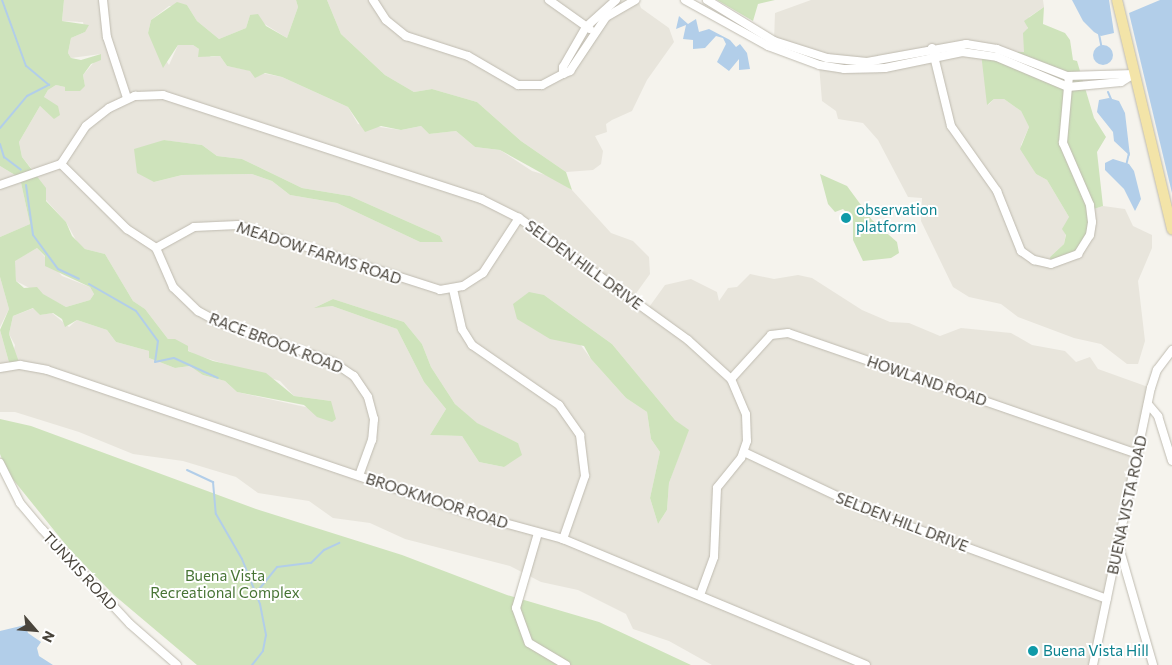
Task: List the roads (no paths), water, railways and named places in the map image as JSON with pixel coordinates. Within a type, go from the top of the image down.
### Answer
[{"type":"main road","points":[[1117,0],[1172,228]]},
{"type":"street","points":[[104,0],[108,37],[127,98]]},
{"type":"street","points":[[373,0],[386,20],[406,36],[468,56],[518,85],[542,85],[570,71],[594,32],[606,17],[635,0]]},
{"type":"street","points":[[549,0],[594,32]]},
{"type":"street","points":[[563,74],[563,67],[586,27],[616,0]]},
{"type":"street","points":[[685,0],[774,49],[819,65],[862,70],[934,52],[981,53],[1068,86],[1121,82],[1134,74]]},
{"type":"street","points":[[707,0],[774,40],[827,58],[867,62],[982,46],[1068,76],[1134,74]]},
{"type":"street","points":[[934,52],[951,126],[997,191],[1021,251],[1034,260],[1051,264],[1078,254],[1090,235],[1092,222],[1090,205],[1062,142],[1068,76]]},
{"type":"street","name":"SELDEN HILL DRIVE","points":[[61,164],[94,117],[127,98],[163,95],[185,100],[481,199],[519,218],[688,340],[731,379],[747,419],[744,452],[873,513],[1107,599]]},
{"type":"street","points":[[0,185],[61,164],[127,229],[156,248]]},
{"type":"street","points":[[519,218],[486,270],[453,290],[462,329],[472,345],[559,405],[580,435],[585,476],[564,539]]},
{"type":"street","name":"MEADOW FARMS ROAD","points":[[156,248],[194,228],[238,225],[423,287],[453,290]]},
{"type":"street","name":"RACE BROOK ROAD","points":[[156,248],[172,287],[198,311],[220,323],[333,362],[354,376],[368,396],[374,419],[372,440],[359,476]]},
{"type":"street","name":"HOWLAND ROAD","points":[[731,379],[771,335],[788,333],[1138,454]]},
{"type":"street","name":"BUENA VISTA ROAD","points":[[1093,665],[1148,404],[1158,370],[1172,350]]},
{"type":"street","name":"BROOKMOOR ROAD","points":[[0,368],[20,365],[47,370],[359,476],[538,533],[564,539],[866,665]]},
{"type":"street","points":[[1148,404],[1158,416],[1172,460]]},
{"type":"street","points":[[700,595],[714,557],[716,488],[744,452]]},
{"type":"street","name":"TUNXIS ROAD","points":[[0,464],[20,502],[42,529],[128,622],[177,665]]},
{"type":"street","points":[[538,533],[516,608],[529,643],[566,665]]},
{"type":"street","points":[[1118,544],[1153,665]]},
{"type":"water","points":[[1072,0],[1109,0],[1114,33],[1101,36],[1094,32],[1083,21]]},
{"type":"water","points":[[1160,0],[1172,0],[1172,193],[1129,13]]},
{"type":"water","points":[[679,16],[688,24],[696,19],[699,32],[709,29],[730,40],[736,47],[740,44],[747,53],[750,69],[739,70],[739,59],[729,71],[717,62],[726,44],[723,38],[716,36],[705,48],[693,49],[693,40],[683,39],[686,25],[676,29]]},
{"type":"water","points":[[1103,45],[1110,48],[1113,55],[1110,62],[1103,65],[1096,62],[1093,55],[1096,48]]},
{"type":"water","points":[[1109,98],[1119,101],[1125,113],[1130,156],[1114,141],[1113,132],[1097,112],[1099,100]]},
{"type":"water","points":[[1113,159],[1129,164],[1134,171],[1141,199],[1135,211],[1124,189],[1105,170],[1105,163]]},
{"type":"water","points":[[25,625],[28,633],[41,642],[37,648],[39,656],[53,665],[0,665],[0,631]]},
{"type":"waterway","points":[[0,128],[27,96],[49,85],[26,66],[2,0]]},
{"type":"waterway","points":[[1099,34],[1102,49]]},
{"type":"waterway","points":[[1108,92],[1111,99]]},
{"type":"waterway","points":[[0,144],[4,157],[21,170]]},
{"type":"waterway","points":[[1126,166],[1129,153]]},
{"type":"waterway","points":[[26,185],[33,235],[58,269],[79,279]]},
{"type":"waterway","points":[[89,284],[136,311],[158,341],[155,362],[174,358],[218,378]]},
{"type":"waterway","points":[[187,470],[213,482],[216,514],[242,559],[260,604],[266,635],[263,651],[252,665]]},
{"type":"waterway","points":[[256,593],[277,567],[311,563],[324,550],[339,543]]},
{"type":"place","name":"observation platform","points":[[846,218]]},
{"type":"place","name":"Buena Vista Hill","points":[[1033,651]]},
{"type":"park label","name":"Buena Vista Recreational Complex","points":[[225,584]]}]
